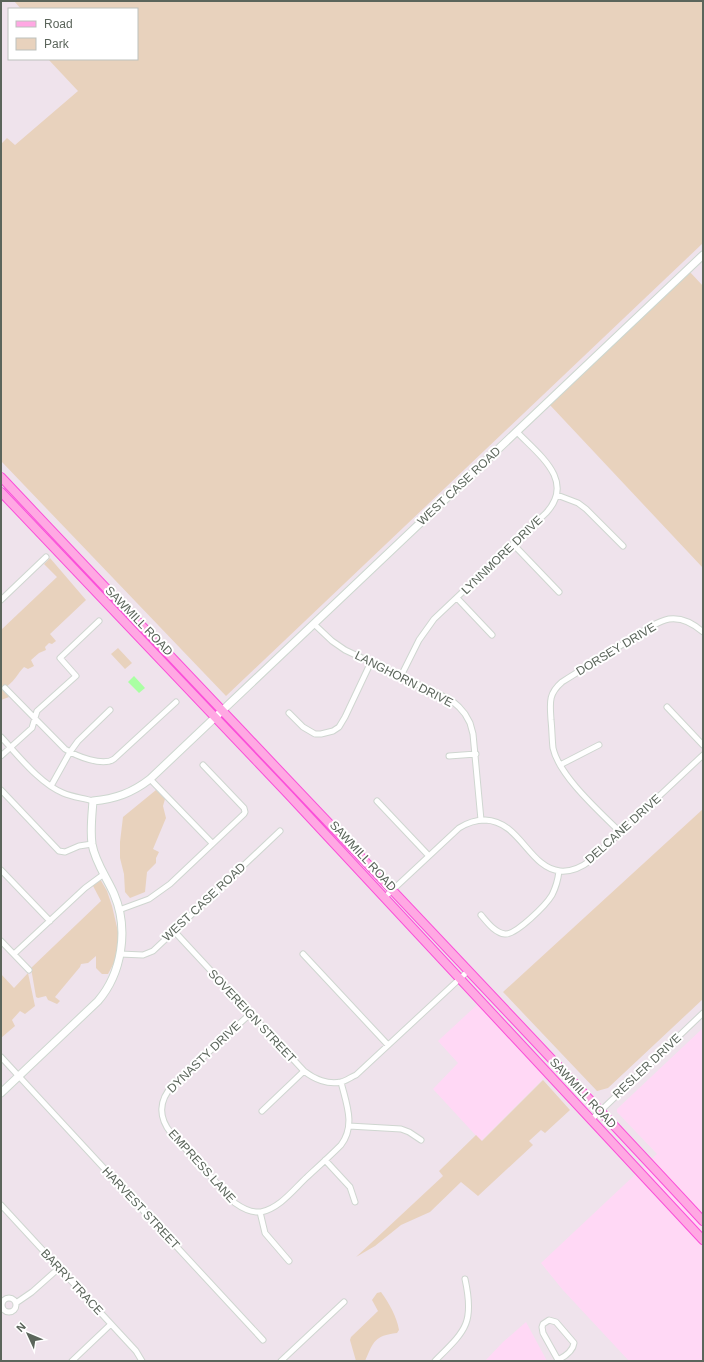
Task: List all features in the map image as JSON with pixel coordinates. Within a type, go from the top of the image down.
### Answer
[{"type":"main road","name":"WEST CASE ROAD","points":[[93,801],[129,793],[150,779],[703,255]]},
{"type":"main road","name":"SAWMILL ROAD","points":[[1,476],[703,1221]]},
{"type":"main road","name":"SAWMILL ROAD","points":[[1,492],[385,897],[703,1240]]},
{"type":"main road","points":[[1,1092],[87,1012],[102,995],[116,969],[120,954],[121,931],[119,910],[104,874],[99,866],[92,844],[93,801]]},
{"type":"street","points":[[517,432],[553,472],[558,487],[557,495],[578,503],[586,509],[623,546]]},
{"type":"street","name":"LYNNMORE DRIVE","points":[[401,676],[425,630],[434,619],[550,509],[557,495]]},
{"type":"street","points":[[513,544],[559,592]]},
{"type":"street","points":[[1,600],[46,557]]},
{"type":"street","points":[[457,598],[492,635]]},
{"type":"street","name":"DORSEY DRIVE","points":[[621,833],[570,780],[560,765],[553,748],[550,705],[551,695],[558,686],[661,622],[674,619],[686,621],[703,632]]},
{"type":"street","points":[[1,756],[32,728],[38,711],[76,676],[60,658],[99,621]]},
{"type":"street","name":"LANGHORN DRIVE","points":[[314,624],[324,635],[338,646],[442,696],[459,707],[465,714],[472,728],[476,754],[480,820]]},
{"type":"street","points":[[289,713],[303,727],[315,734],[334,731],[345,717],[371,662]]},
{"type":"street","points":[[5,688],[65,749],[76,756],[107,762],[111,761],[176,702]]},
{"type":"street","points":[[667,707],[703,745]]},
{"type":"street","points":[[52,786],[70,752],[78,741],[110,710]]},
{"type":"street","points":[[1,737],[38,775],[52,786],[67,794],[93,801]]},
{"type":"street","points":[[560,765],[599,745]]},
{"type":"street","points":[[449,756],[476,754]]},
{"type":"street","name":"DELCANE DRIVE","points":[[559,871],[576,869],[591,860],[703,755]]},
{"type":"street","points":[[119,910],[149,899],[170,884],[245,812],[244,808],[203,765]]},
{"type":"street","points":[[150,779],[212,843]]},
{"type":"street","points":[[1,790],[59,851],[65,852],[79,846],[92,844]]},
{"type":"street","points":[[377,801],[428,856]]},
{"type":"street","points":[[385,897],[459,828],[469,822],[480,820],[496,822],[514,834],[533,855],[545,865],[559,871],[557,881],[548,900],[514,932],[506,934],[498,932],[481,915]]},
{"type":"street","name":"WEST CASE ROAD","points":[[120,954],[138,956],[148,954],[153,951],[280,831]]},
{"type":"street","points":[[1,870],[50,921]]},
{"type":"street","points":[[14,954],[85,888],[104,874]]},
{"type":"street","name":"SOVEREIGN STREET","points":[[174,931],[304,1071],[324,1082],[341,1082]]},
{"type":"street","points":[[1,941],[29,970]]},
{"type":"street","points":[[303,954],[388,1045]]},
{"type":"street","points":[[289,1261],[265,1233],[260,1212],[273,1207],[278,1203],[325,1160],[345,1139],[350,1126],[341,1082],[356,1075],[468,971]]},
{"type":"street","name":"DYNASTY DRIVE","points":[[162,1104],[166,1093],[173,1085],[251,1013]]},
{"type":"street","name":"RESLER DRIVE","points":[[591,1120],[703,1013]]},
{"type":"street","name":"HARVEST STREET","points":[[1,1058],[263,1340]]},
{"type":"street","points":[[262,1111],[304,1071]]},
{"type":"street","name":"EMPRESS LANE","points":[[162,1104],[162,1116],[168,1129],[214,1181],[238,1205],[250,1211],[260,1212]]},
{"type":"street","points":[[350,1126],[395,1128],[409,1132],[421,1140]]},
{"type":"street","points":[[325,1160],[350,1187],[355,1202]]},
{"type":"street","name":"BARRY TRACE","points":[[1,1205],[136,1351],[142,1361]]},
{"type":"street","points":[[16,1303],[32,1292],[59,1268]]},
{"type":"street","points":[[435,1361],[458,1336],[467,1321],[470,1305],[465,1279]]},
{"type":"street","points":[[281,1361],[344,1302]]},
{"type":"street","points":[[549,1320],[556,1322],[574,1343],[573,1348],[565,1356],[558,1360],[542,1330],[543,1324],[549,1320]]},
{"type":"street","points":[[72,1361],[111,1324]]},
{"type":"shaded area","points":[[134,676],[145,688],[139,693],[128,682]]},
{"type":"shaded area","points":[[479,1003],[546,1076],[481,1141],[433,1089],[458,1063],[438,1041]]},
{"type":"shaded area","points":[[703,1028],[703,1361],[629,1361],[562,1289],[541,1263],[657,1154],[617,1112],[617,1109]]},
{"type":"shaded area","points":[[526,1322],[547,1361],[485,1361],[503,1342]]},
{"type":"green space","points":[[14,1],[703,1],[703,243],[226,696],[1,461],[1,144],[7,138],[15,145],[78,91],[49,60],[138,60],[138,8],[20,8]]},
{"type":"green space","points":[[689,271],[703,286],[703,568],[549,404]]},
{"type":"green space","points":[[50,558],[86,600],[50,634],[56,641],[52,644],[49,643],[45,647],[46,650],[39,653],[31,660],[34,666],[28,669],[24,667],[13,681],[4,688],[9,697],[1,700],[1,630],[57,577],[44,564]]},
{"type":"green space","points":[[118,648],[132,663],[125,669],[111,654]]},
{"type":"green space","points":[[156,790],[165,799],[163,806],[166,818],[153,849],[159,852],[156,858],[156,863],[147,872],[145,892],[130,898],[125,892],[124,874],[120,858],[123,817]]},
{"type":"green space","points":[[703,809],[703,999],[608,1088],[597,1091],[503,992]]},
{"type":"green space","points":[[100,879],[107,891],[112,906],[119,936],[116,959],[108,974],[102,974],[96,968],[96,956],[88,963],[81,964],[55,997],[60,1001],[57,1004],[48,1000],[46,996],[36,997],[31,968],[101,901],[92,884]]},
{"type":"green space","points":[[28,973],[35,1006],[25,1014],[20,1011],[12,1020],[15,1026],[1,1038],[1,974],[14,988]]},
{"type":"green space","points":[[543,1080],[570,1110],[545,1133],[541,1130],[529,1141],[533,1145],[478,1196],[461,1182],[430,1212],[401,1225],[375,1246],[356,1257],[443,1176],[439,1171],[476,1135],[482,1141]]},
{"type":"green space","points":[[381,1292],[392,1310],[399,1330],[397,1333],[379,1338],[373,1344],[365,1361],[356,1361],[350,1340],[351,1337],[378,1311],[372,1300],[377,1293]]}]
